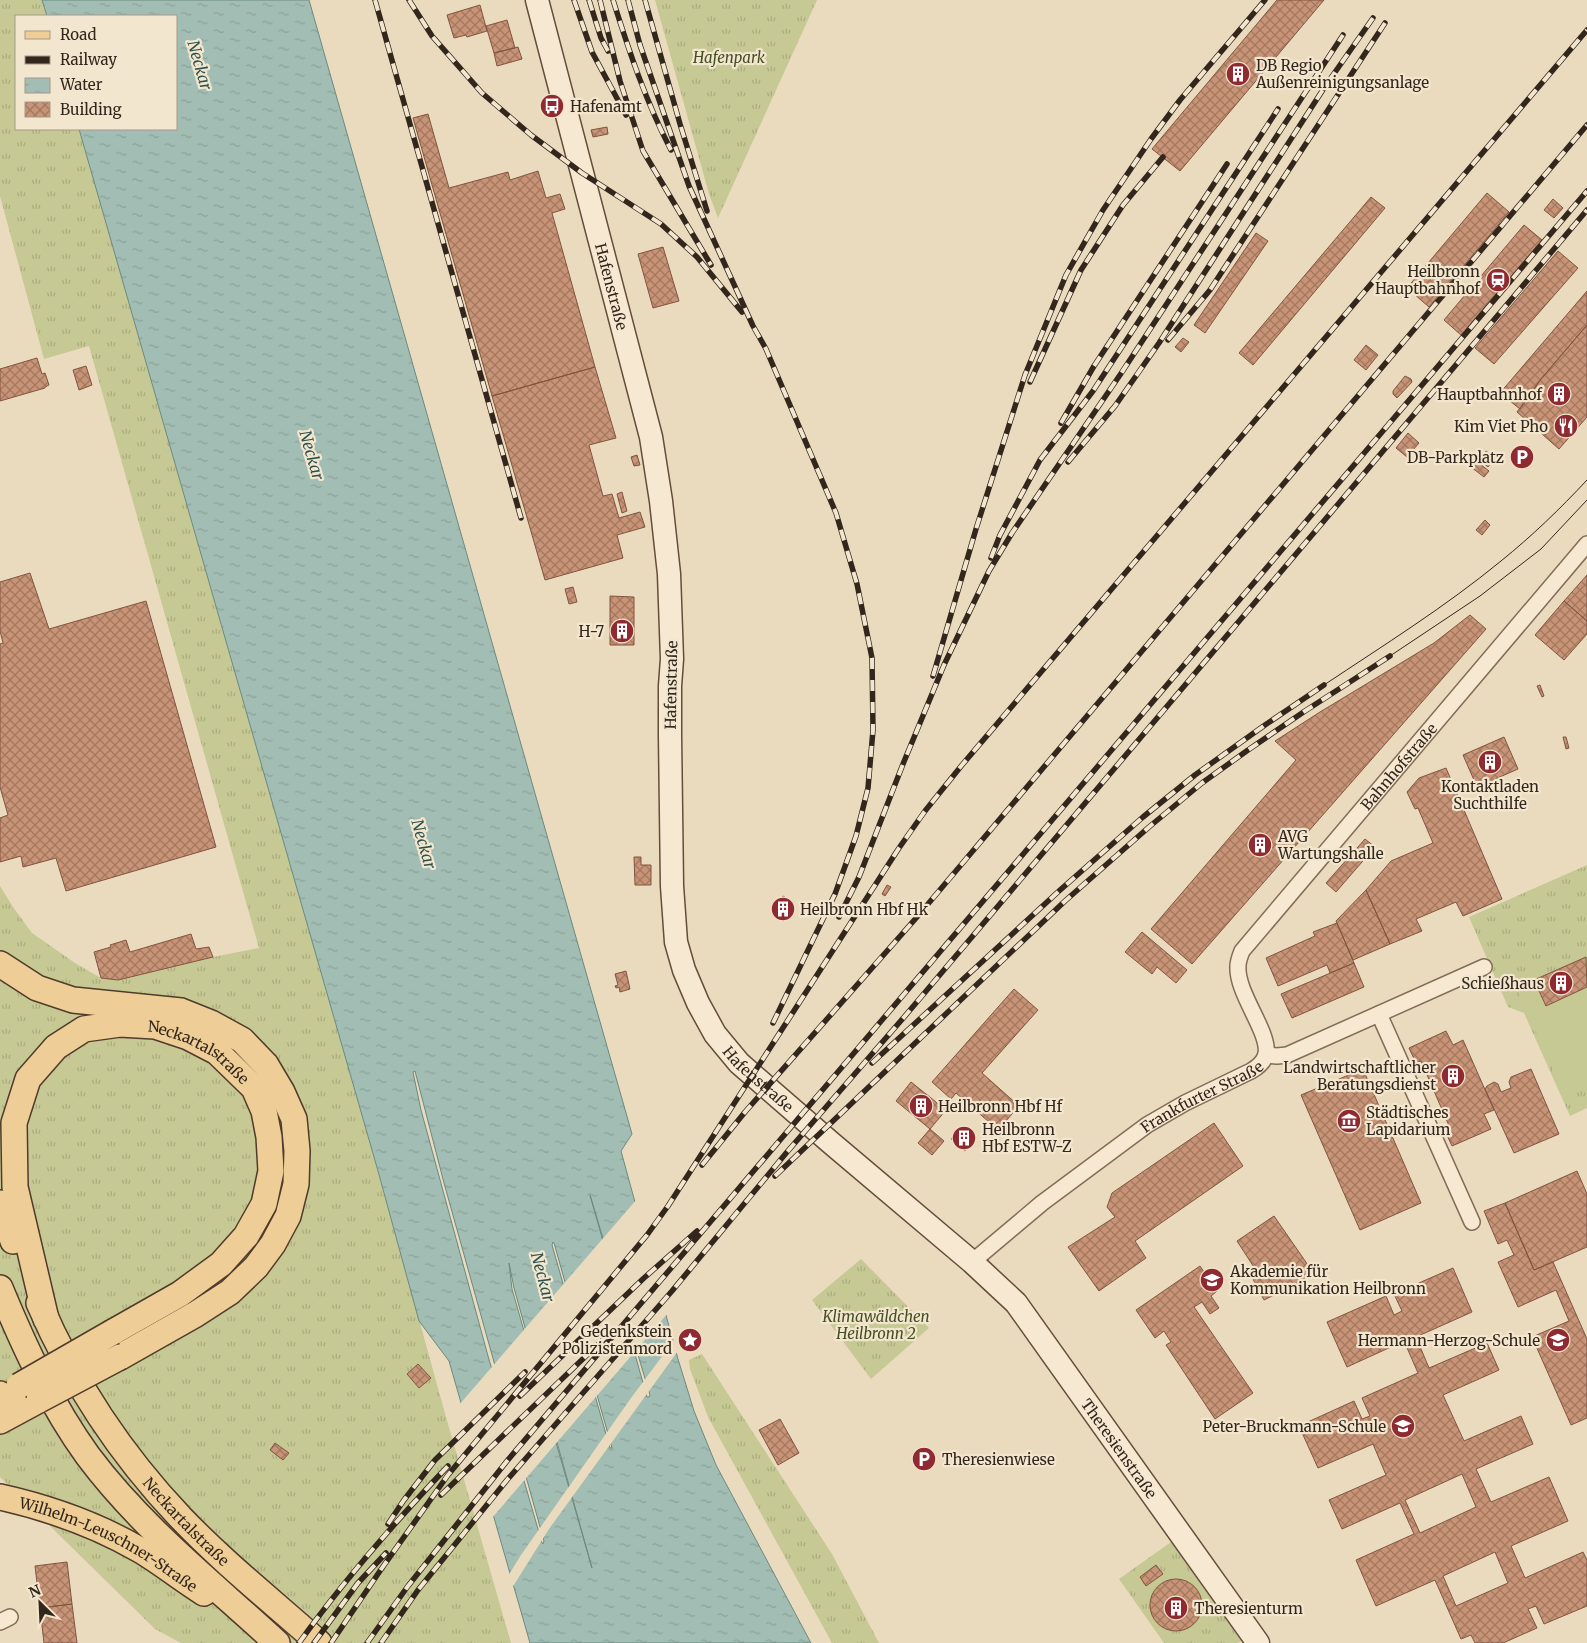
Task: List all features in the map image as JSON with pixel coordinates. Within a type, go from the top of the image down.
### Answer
[{"type":"main road","name":"Hafenstraße","points":[[537,0],[651,437],[661,501],[669,574],[672,659],[670,686],[672,886],[676,942],[684,970],[698,1003],[715,1034],[739,1062],[972,1262]]},
{"type":"main road","name":"Neckartalstraße","points":[[0,964],[37,988],[73,1000],[182,1011],[211,1023],[242,1040],[266,1065],[282,1092],[294,1119],[297,1151],[296,1184],[288,1216],[273,1244],[256,1267],[230,1292],[196,1314],[120,1357],[14,1397]]},
{"type":"main road","name":"Neckartalstraße","points":[[0,1421],[14,1397],[113,1332],[180,1294],[221,1264],[246,1236],[264,1204],[271,1171],[270,1137],[264,1111],[254,1088],[217,1052],[188,1037],[155,1026],[120,1024],[84,1029],[56,1047],[28,1079],[14,1123],[15,1187],[46,1319]]},
{"type":"main road","name":"Neckartalstraße","points":[[0,1203],[16,1249],[56,1340],[105,1424],[129,1458],[181,1517],[210,1546],[319,1643]]},
{"type":"main road","name":"Theresienstraße","points":[[972,1262],[1016,1303],[1258,1643]]},
{"type":"main road","name":"Neckartalstraße","points":[[0,1288],[55,1405],[88,1456],[117,1492],[152,1530],[270,1637]]},
{"type":"main road","name":"Wilhelm-Leuschner-Straße","points":[[0,1497],[30,1504],[102,1530],[141,1550],[270,1637]]},
{"type":"street","name":"Bahnhofstraße","points":[[1266,1055],[1264,1038],[1240,983],[1238,960],[1242,951],[1587,544]]},
{"type":"street","name":"Frankfurter Straße","points":[[972,1262],[1042,1203],[1147,1125],[1185,1103],[1251,1071],[1260,1065],[1266,1055],[1277,1056],[1287,1054],[1484,967]]},
{"type":"street","points":[[1379,1014],[1472,1222]]},
{"type":"green space","points":[[0,0],[42,0],[47,15],[15,15],[15,130],[79,130],[378,1171],[511,1643],[181,1643],[155,1629],[0,1477],[0,886],[32,933],[75,963],[101,978],[118,980],[259,948],[89,346],[44,359],[0,196]]},
{"type":"green space","name":"Hafenpark","points":[[655,0],[817,0],[718,218],[709,194]]},
{"type":"green space","points":[[1587,865],[1587,1108],[1570,1116],[1524,1013],[1508,1007],[1469,917]]},
{"type":"green space","points":[[1534,980],[1546,1005],[1587,987],[1587,1079],[1562,1090],[1516,988]]},
{"type":"green space","name":"Klimawäldchen Heilbronn 2","points":[[861,1259],[929,1328],[871,1379],[812,1300]]},
{"type":"green space","points":[[702,1354],[832,1554],[879,1643],[832,1643],[708,1417],[690,1369],[689,1360]]},
{"type":"green space","points":[[1171,1542],[1241,1641],[1238,1643],[1164,1643],[1119,1579]]},
{"type":"water","name":"Neckar","points":[[42,0],[309,0],[632,1134],[621,1151],[678,1359],[694,1411],[716,1465],[811,1643],[530,1643],[449,1361],[419,1321],[378,1171],[79,130],[178,130],[178,15],[47,15]],"holes":[[[415,1071],[444,1183],[544,1541],[543,1544],[488,1356],[421,1110],[413,1072]],[[590,1195],[650,1395],[649,1397],[647,1397]],[[554,1243],[612,1448],[610,1448],[552,1245]],[[509,1263],[514,1288],[592,1568],[512,1289]]]},
{"type":"pier","points":[[637,1199],[668,1313],[492,1518],[459,1405]]},
{"type":"pier","points":[[675,1339],[678,1351],[549,1529],[512,1588],[508,1576],[521,1555],[631,1398]]},
{"type":"building","name":"DB Regio Außenreinigungsanlage","points":[[1277,0],[1324,0],[1180,171],[1152,149]]},
{"type":"building","points":[[480,5],[487,31],[467,37],[466,35],[454,38],[447,15]]},
{"type":"building","points":[[507,20],[515,48],[494,53],[486,26]]},
{"type":"building","points":[[518,47],[522,59],[497,66],[494,53]]},
{"type":"building","points":[[428,114],[449,188],[508,172],[510,180],[538,171],[546,198],[560,194],[565,209],[552,213],[595,367],[492,396],[413,118]]},
{"type":"building","points":[[607,127],[608,134],[593,137],[591,130]]},
{"type":"building","points":[[1487,193],[1509,212],[1429,307],[1407,288]]},
{"type":"building","points":[[1371,197],[1385,208],[1253,365],[1239,353]]},
{"type":"building","points":[[1553,199],[1563,208],[1554,218],[1544,210]]},
{"type":"building","points":[[1524,225],[1542,240],[1461,335],[1444,320]]},
{"type":"building","points":[[1256,233],[1268,241],[1205,333],[1194,325]]},
{"type":"building","points":[[663,247],[679,301],[653,308],[638,254]]},
{"type":"building","points":[[1558,251],[1578,268],[1494,364],[1475,348]]},
{"type":"building","points":[[1587,291],[1587,325],[1541,379],[1520,409],[1500,393]]},
{"type":"building","name":"Hauptbahnhof","points":[[1587,325],[1587,417],[1559,449],[1517,412],[1541,379]]},
{"type":"building","points":[[1183,338],[1189,342],[1181,352],[1175,347]]},
{"type":"building","points":[[1366,345],[1378,355],[1366,370],[1354,360]]},
{"type":"building","points":[[37,358],[42,374],[45,373],[49,385],[45,388],[0,401],[0,369]]},
{"type":"building","points":[[86,366],[92,385],[79,390],[73,370]]},
{"type":"building","points":[[595,367],[616,438],[589,445],[603,496],[612,494],[619,518],[640,512],[645,527],[617,535],[623,558],[545,580],[492,396]]},
{"type":"building","points":[[1405,376],[1411,379],[1412,382],[1397,398],[1393,391]]},
{"type":"building","points":[[1408,433],[1419,443],[1407,457],[1396,448]]},
{"type":"building","points":[[1486,451],[1495,458],[1488,467],[1479,459]]},
{"type":"building","points":[[637,455],[640,465],[634,466],[631,457]]},
{"type":"building","points":[[1476,461],[1489,471],[1484,477],[1471,467]]},
{"type":"building","points":[[622,492],[627,511],[622,513],[617,494]]},
{"type":"building","points":[[1485,520],[1490,525],[1482,535],[1476,530]]},
{"type":"building","points":[[30,573],[49,629],[146,601],[216,847],[66,891],[56,858],[23,867],[21,856],[0,862],[0,818],[8,815],[0,787],[0,644],[3,643],[0,631],[0,582]]},
{"type":"building","points":[[1587,575],[1587,621],[1564,601]]},
{"type":"building","points":[[573,587],[577,602],[569,604],[565,589]]},
{"type":"building","name":"H-7","points":[[610,596],[634,597],[634,645],[610,645]]},
{"type":"building","points":[[1564,601],[1587,621],[1587,634],[1564,660],[1535,635]]},
{"type":"building","name":"AVG Wartungshalle","points":[[1470,615],[1486,629],[1192,964],[1151,929],[1296,760],[1275,741],[1434,643]]},
{"type":"building","points":[[1540,685],[1544,696],[1542,697],[1537,686]]},
{"type":"building","name":"Kontaktladen Suchthilfe","points":[[1504,737],[1518,769],[1477,787],[1463,755]]},
{"type":"building","points":[[1563,737],[1566,737],[1569,748],[1566,749]]},
{"type":"building","points":[[1446,768],[1502,899],[1463,916],[1456,902],[1416,919],[1422,931],[1390,944],[1366,890],[1391,861],[1433,843],[1418,808],[1415,809],[1407,792],[1419,778]]},
{"type":"building","points":[[1365,839],[1375,847],[1336,892],[1326,883]]},
{"type":"building","points":[[634,857],[641,857],[641,865],[651,865],[651,885],[635,885]]},
{"type":"building","points":[[887,885],[891,887],[885,896],[882,894]]},
{"type":"building","points":[[1366,890],[1390,944],[1353,960],[1336,921]]},
{"type":"building","name":"Heilbronn Hbf Hk","points":[[783,896],[793,902],[784,921],[773,916]]},
{"type":"building","points":[[1337,923],[1354,963],[1330,973],[1327,965],[1278,986],[1266,958],[1315,936],[1313,932]]},
{"type":"building","points":[[1142,932],[1187,970],[1176,983],[1157,967],[1152,974],[1125,952]]},
{"type":"building","points":[[191,934],[196,949],[209,947],[213,957],[118,980],[101,978],[94,952],[126,940],[130,952]]},
{"type":"building","name":"Schießhaus","points":[[1586,957],[1587,987],[1546,1006],[1534,980]]},
{"type":"building","points":[[1354,963],[1364,987],[1292,1018],[1281,994]]},
{"type":"building","points":[[626,971],[630,989],[620,992],[619,987],[616,988],[615,986],[618,985],[615,974]]},
{"type":"building","points":[[1014,989],[1038,1010],[982,1073],[1019,1106],[998,1130],[956,1093],[951,1099],[932,1082]]},
{"type":"building","name":"Landwirtschaftlicher Beratungsdienst","points":[[1446,1031],[1453,1045],[1463,1040],[1494,1110],[1484,1114],[1491,1129],[1452,1146],[1445,1131],[1450,1128],[1421,1061],[1416,1063],[1409,1048]]},
{"type":"building","points":[[1363,1069],[1421,1203],[1360,1230],[1301,1095]]},
{"type":"building","points":[[1531,1069],[1559,1134],[1514,1153],[1485,1089],[1494,1082],[1498,1084],[1501,1092],[1511,1088],[1509,1082],[1511,1077]]},
{"type":"building","name":"Heilbronn Hbf Hf","points":[[911,1082],[946,1110],[930,1129],[896,1101]]},
{"type":"building","points":[[1214,1123],[1243,1166],[1135,1241],[1146,1258],[1099,1291],[1068,1247],[1115,1217],[1107,1207],[1112,1193]]},
{"type":"building","name":"Heilbronn Hbf ESTW-Z","points":[[962,1126],[976,1137],[965,1151],[951,1139]]},
{"type":"building","points":[[930,1129],[944,1141],[932,1155],[918,1143]]},
{"type":"building","points":[[1577,1171],[1587,1194],[1587,1247],[1534,1270],[1505,1203]]},
{"type":"building","points":[[1505,1203],[1534,1270],[1553,1262],[1587,1339],[1587,1418],[1571,1425],[1532,1337],[1569,1321],[1556,1290],[1518,1307],[1498,1262],[1514,1255],[1507,1240],[1498,1244],[1484,1211]]},
{"type":"building","points":[[1274,1216],[1310,1268],[1308,1276],[1302,1281],[1264,1300],[1253,1279],[1259,1275],[1237,1241]]},
{"type":"building","points":[[1200,1266],[1217,1291],[1211,1296],[1219,1308],[1210,1314],[1202,1302],[1194,1307],[1253,1393],[1215,1419],[1166,1345],[1171,1342],[1164,1331],[1155,1338],[1136,1310]]},
{"type":"building","points":[[1453,1268],[1472,1312],[1416,1337],[1429,1368],[1487,1343],[1499,1370],[1443,1395],[1464,1441],[1521,1416],[1533,1444],[1476,1469],[1491,1502],[1549,1477],[1568,1521],[1511,1546],[1525,1578],[1583,1552],[1587,1560],[1587,1606],[1544,1624],[1536,1606],[1528,1609],[1537,1628],[1503,1643],[1475,1643],[1471,1635],[1461,1639],[1435,1580],[1376,1606],[1356,1560],[1414,1534],[1400,1503],[1342,1529],[1329,1500],[1386,1475],[1373,1444],[1318,1468],[1299,1426],[1354,1401],[1362,1419],[1370,1416],[1362,1398],[1418,1373],[1404,1341],[1347,1367],[1327,1322],[1386,1296],[1394,1315],[1402,1311],[1394,1294]],"holes":[[[1462,1474],[1476,1507],[1420,1533],[1405,1500]],[[1495,1552],[1508,1583],[1456,1606],[1443,1576]]]},
{"type":"building","points":[[418,1364],[431,1378],[419,1388],[407,1374]]},
{"type":"building","points":[[780,1419],[799,1453],[778,1465],[759,1430]]},
{"type":"building","points":[[275,1443],[289,1453],[283,1460],[270,1450]]},
{"type":"building","points":[[67,1562],[72,1604],[40,1608],[35,1566]]},
{"type":"building","points":[[1156,1565],[1163,1574],[1146,1586],[1140,1577]]},
{"type":"building","name":"Theresienturm","points":[[1176,1579],[1186,1581],[1194,1587],[1200,1595],[1202,1605],[1200,1615],[1194,1623],[1186,1629],[1176,1631],[1166,1629],[1158,1623],[1152,1615],[1150,1605],[1152,1595],[1158,1587],[1166,1581]]},
{"type":"building","points":[[72,1604],[77,1643],[44,1643],[40,1608]]},
{"type":"tram line","points":[[1324,685],[1480,578],[1535,532],[1587,480]]},
{"type":"tram line","points":[[1390,656],[1480,596],[1541,549],[1587,500]]},
{"type":"railway","points":[[375,0],[521,518]]},
{"type":"railway","points":[[409,0],[432,36],[482,93],[531,135],[582,173],[661,224],[697,257],[742,312]]},
{"type":"railway","points":[[574,0],[592,52],[626,115]]},
{"type":"railway","points":[[589,0],[601,38],[608,51]]},
{"type":"railway","points":[[600,0],[620,81],[643,151],[711,265]]},
{"type":"railway","points":[[613,0],[646,95],[671,150]]},
{"type":"railway","points":[[628,0],[640,45],[689,186],[753,326],[766,349],[836,513],[857,584],[872,658],[873,730],[868,788],[856,836],[835,894],[773,1023]]},
{"type":"railway","points":[[645,0],[707,211]]},
{"type":"railway","points":[[933,676],[976,529],[1025,375],[1066,275],[1103,210],[1151,139],[1180,100],[1265,0]]},
{"type":"railway","points":[[1068,462],[1115,406],[1159,343],[1326,85],[1373,18]]},
{"type":"railway","points":[[1168,340],[1210,290],[1385,23]]},
{"type":"railway","points":[[331,1643],[448,1475],[647,1235],[668,1206],[899,848],[925,811],[962,765],[1587,30]]},
{"type":"railway","points":[[839,917],[859,877],[944,665],[989,571],[1012,533],[1122,372],[1343,35]]},
{"type":"railway","points":[[991,558],[1000,535],[1040,460],[1093,391],[1278,109]]},
{"type":"railway","points":[[702,1165],[745,1112],[917,917],[1587,125]]},
{"type":"railway","points":[[1030,382],[1081,270],[1123,205],[1163,157]]},
{"type":"railway","points":[[1061,423],[1094,366],[1227,164]]},
{"type":"railway","points":[[367,1643],[408,1586],[507,1461],[1587,191]]},
{"type":"railway","points":[[381,1643],[418,1590],[507,1480],[672,1291],[787,1152],[905,1016],[1587,210]]},
{"type":"railway","points":[[775,1176],[1065,901],[1149,827],[1202,783],[1248,750],[1390,656]]},
{"type":"railway","points":[[872,1063],[1059,891],[1143,817],[1195,775],[1324,685]]},
{"type":"railway","points":[[520,1396],[644,1278],[697,1231]]},
{"type":"railway","points":[[441,1495],[612,1331]]},
{"type":"railway","points":[[388,1524],[435,1460],[525,1372]]},
{"type":"railway","points":[[299,1643],[370,1552],[448,1466]]},
{"type":"railway","points":[[314,1643],[358,1583],[386,1553]]},
{"type":"place","name":"DB Regio Außenreinigungsanlage","points":[[1238,74]]},
{"type":"place","name":"Hafenamt","points":[[552,106]]},
{"type":"place","name":"Heilbronn Hauptbahnhof","points":[[1498,280]]},
{"type":"place","name":"Hauptbahnhof","points":[[1559,394]]},
{"type":"place","name":"Kim Viet Pho","points":[[1566,426]]},
{"type":"place","name":"DB-Parkplatz","points":[[1522,457]]},
{"type":"place","name":"H-7","points":[[622,631]]},
{"type":"place","name":"Kontaktladen Suchthilfe","points":[[1490,762]]},
{"type":"place","name":"AVG Wartungshalle","points":[[1260,845]]},
{"type":"place","name":"Heilbronn Hbf Hk","points":[[783,909]]},
{"type":"place","name":"Schießhaus","points":[[1561,983]]},
{"type":"place","name":"Landwirtschaftlicher Beratungsdienst","points":[[1453,1076]]},
{"type":"place","name":"Heilbronn Hbf Hf","points":[[921,1106]]},
{"type":"place","name":"Städtisches Lapidarium","points":[[1349,1121]]},
{"type":"place","name":"Heilbronn Hbf ESTW-Z","points":[[964,1138]]},
{"type":"place","name":"Akademie für Kommunikation Heilbronn","points":[[1212,1280]]},
{"type":"place","name":"Gedenkstein Polizistenmord","points":[[690,1340]]},
{"type":"place","name":"Hermann-Herzog-Schule","points":[[1558,1340]]},
{"type":"place","name":"Peter-Bruckmann-Schule","points":[[1403,1426]]},
{"type":"place","name":"Theresienwiese","points":[[924,1459]]},
{"type":"place","name":"Theresienturm","points":[[1176,1608]]}]
